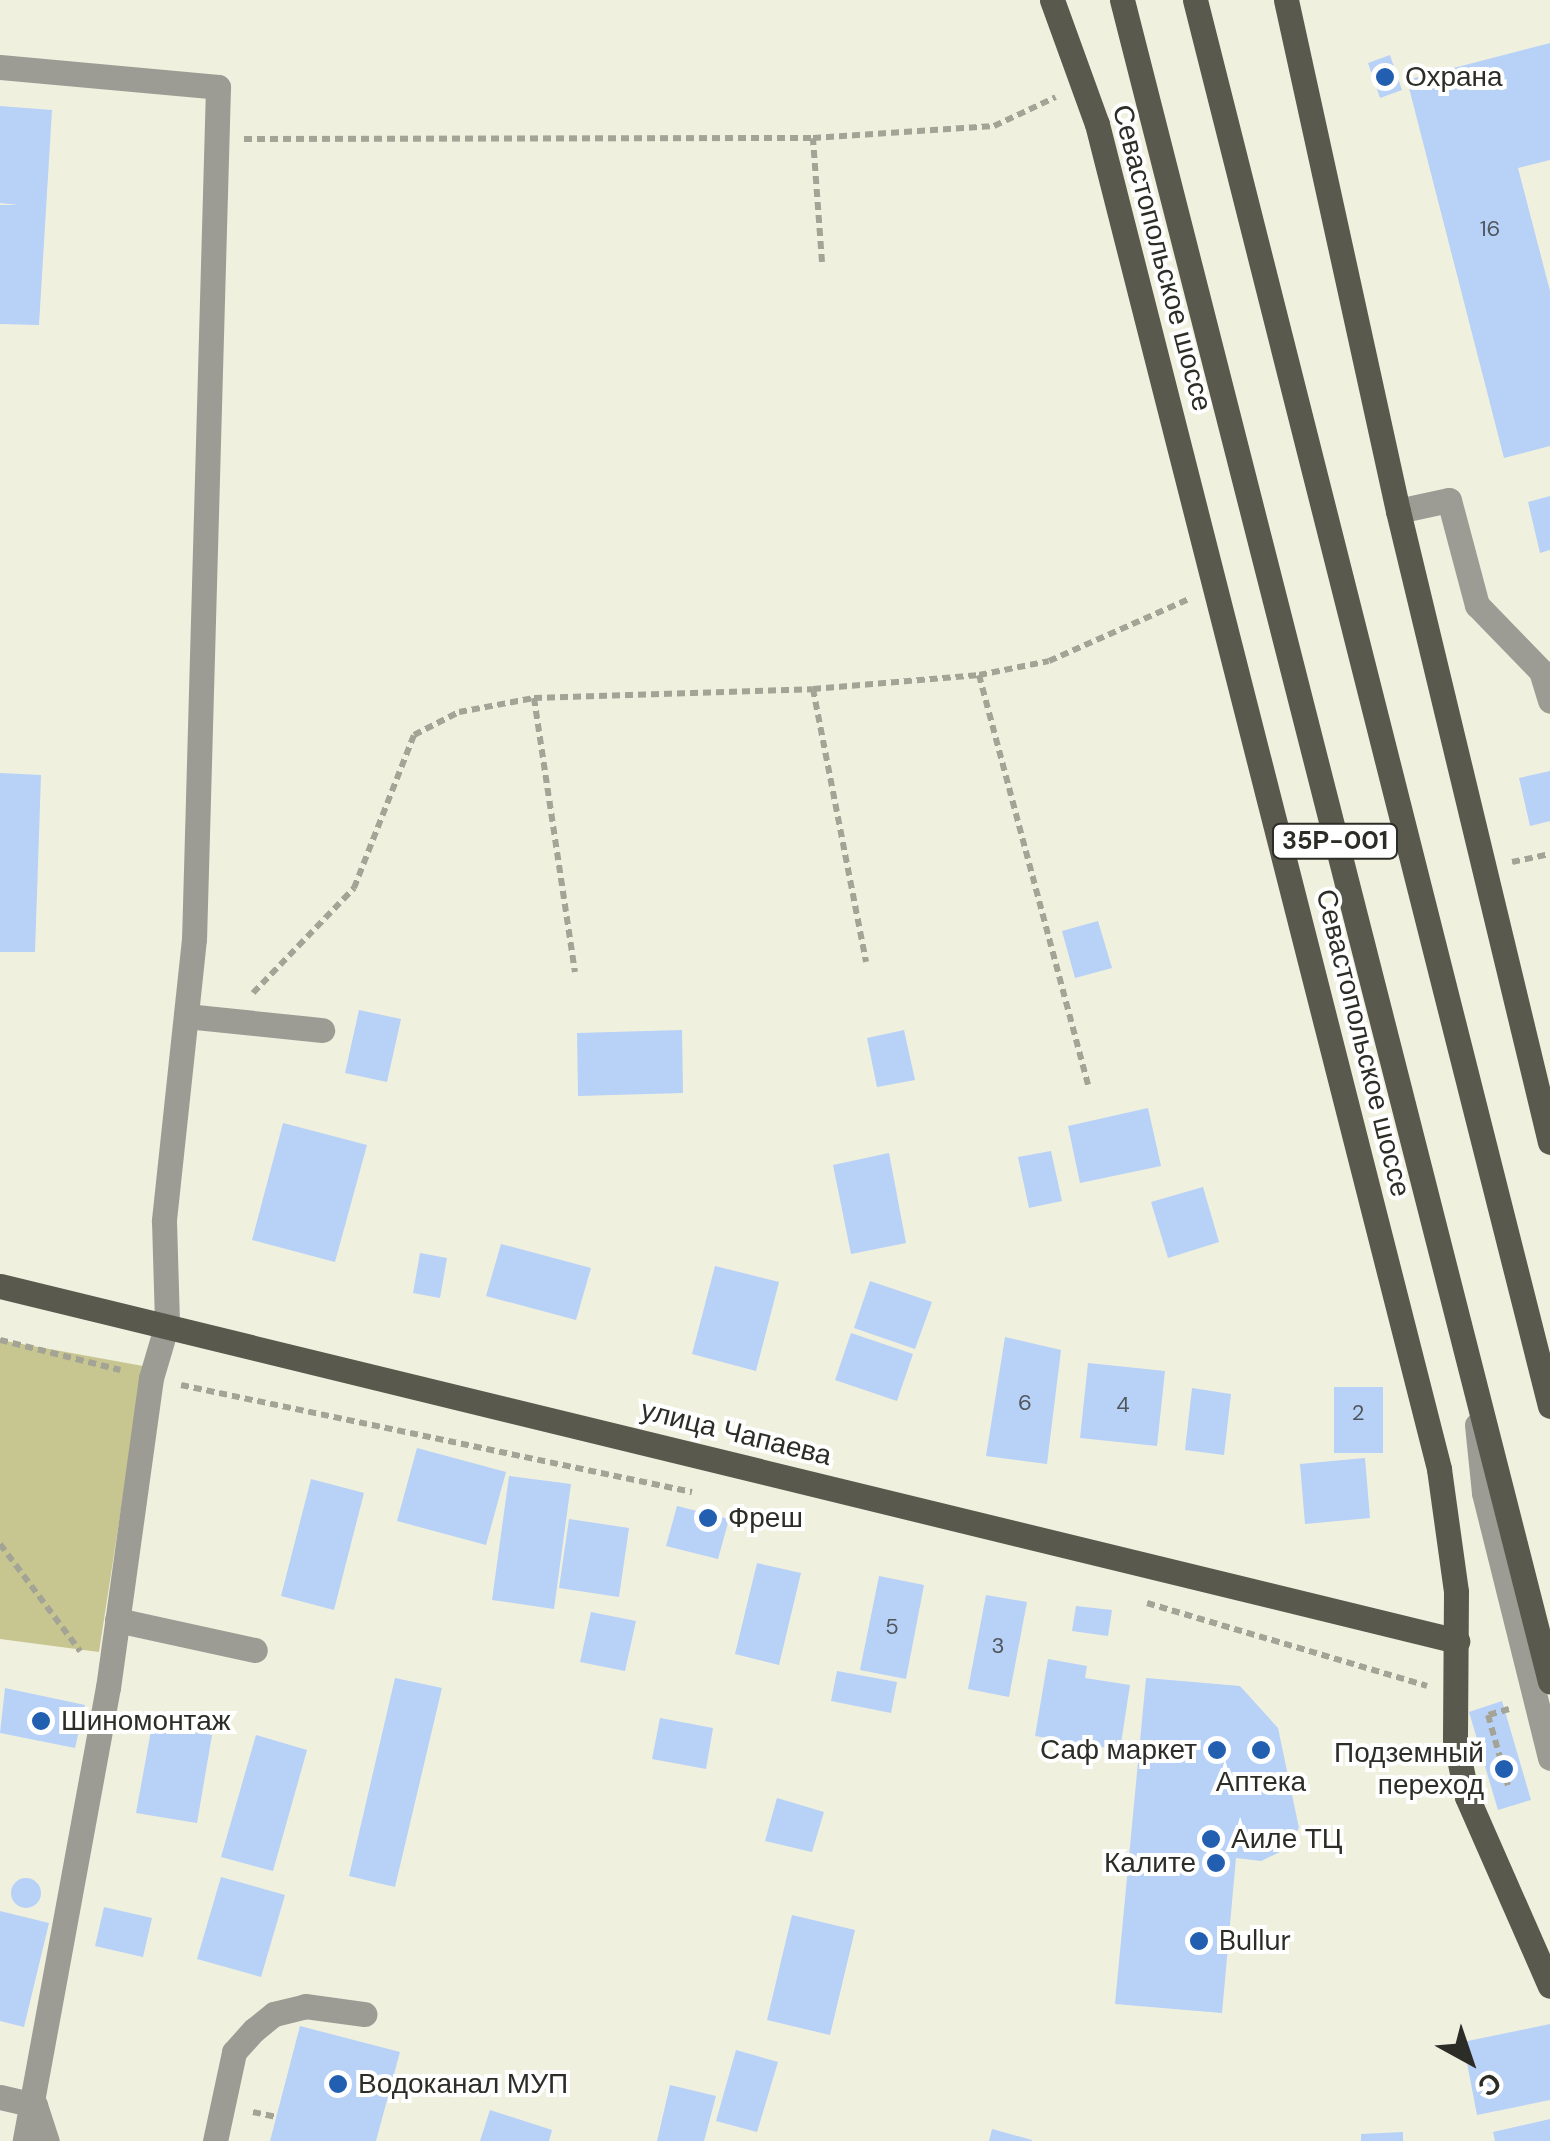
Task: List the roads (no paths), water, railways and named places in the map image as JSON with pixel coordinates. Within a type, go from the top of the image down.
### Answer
[{"type":"main road","name":"Севастопольское шоссе","points":[[1052,0],[1085,84],[1216,585],[1438,1469],[1457,1633],[1455,1739],[1467,1797],[1550,1986]]},
{"type":"main road","name":"35Р-001","points":[[1122,0],[1472,1360],[1550,1681]]},
{"type":"main road","name":"35Р-001","points":[[1194,0],[1550,1406]]},
{"type":"main road","points":[[1286,0],[1398,511],[1550,1142]]},
{"type":"main road","name":"улица Чапаева","points":[[0,1286],[1428,1634],[1457,1633]]},
{"type":"main road","points":[[1428,1634],[1452,1653],[1456,1683]]},
{"type":"street","points":[[0,67],[218,87],[186,1016],[164,1221],[167,1324],[151,1378],[108,1687],[45,2054],[23,2141]]},
{"type":"street","points":[[1398,511],[1448,500],[1476,605],[1542,671],[1550,701]]},
{"type":"street","points":[[186,1016],[322,1030]]},
{"type":"street","points":[[1532,1335],[1550,1386]]},
{"type":"street","points":[[1472,1360],[1484,1493],[1550,1758]]},
{"type":"street","points":[[117,1620],[255,1650]]},
{"type":"street","points":[[214,2141],[234,2052],[254,2030],[274,2014],[305,2006],[364,2014]]},
{"type":"street","points":[[0,2098],[34,2073],[45,2054]]},
{"type":"street","points":[[0,2098],[35,2105]]},
{"type":"street","points":[[0,2098],[15,2119],[23,2141]]},
{"type":"street","points":[[35,2105],[47,2141]]},
{"type":"place","name":"Охрана","points":[[1385,77]]},
{"type":"place","name":"Фреш","points":[[708,1518]]},
{"type":"place","name":"Шиномонтаж","points":[[41,1721]]},
{"type":"place","name":"Саф маркет","points":[[1217,1750]]},
{"type":"place","name":"Аптека","points":[[1261,1750]]},
{"type":"place","name":"Подземный переход","points":[[1504,1769]]},
{"type":"place","name":"Аиле ТЦ","points":[[1211,1839]]},
{"type":"place","name":"Калите","points":[[1216,1863]]},
{"type":"place","name":"Bullur","points":[[1199,1941]]},
{"type":"place","name":"Водоканал МУП","points":[[338,2084]]}]
